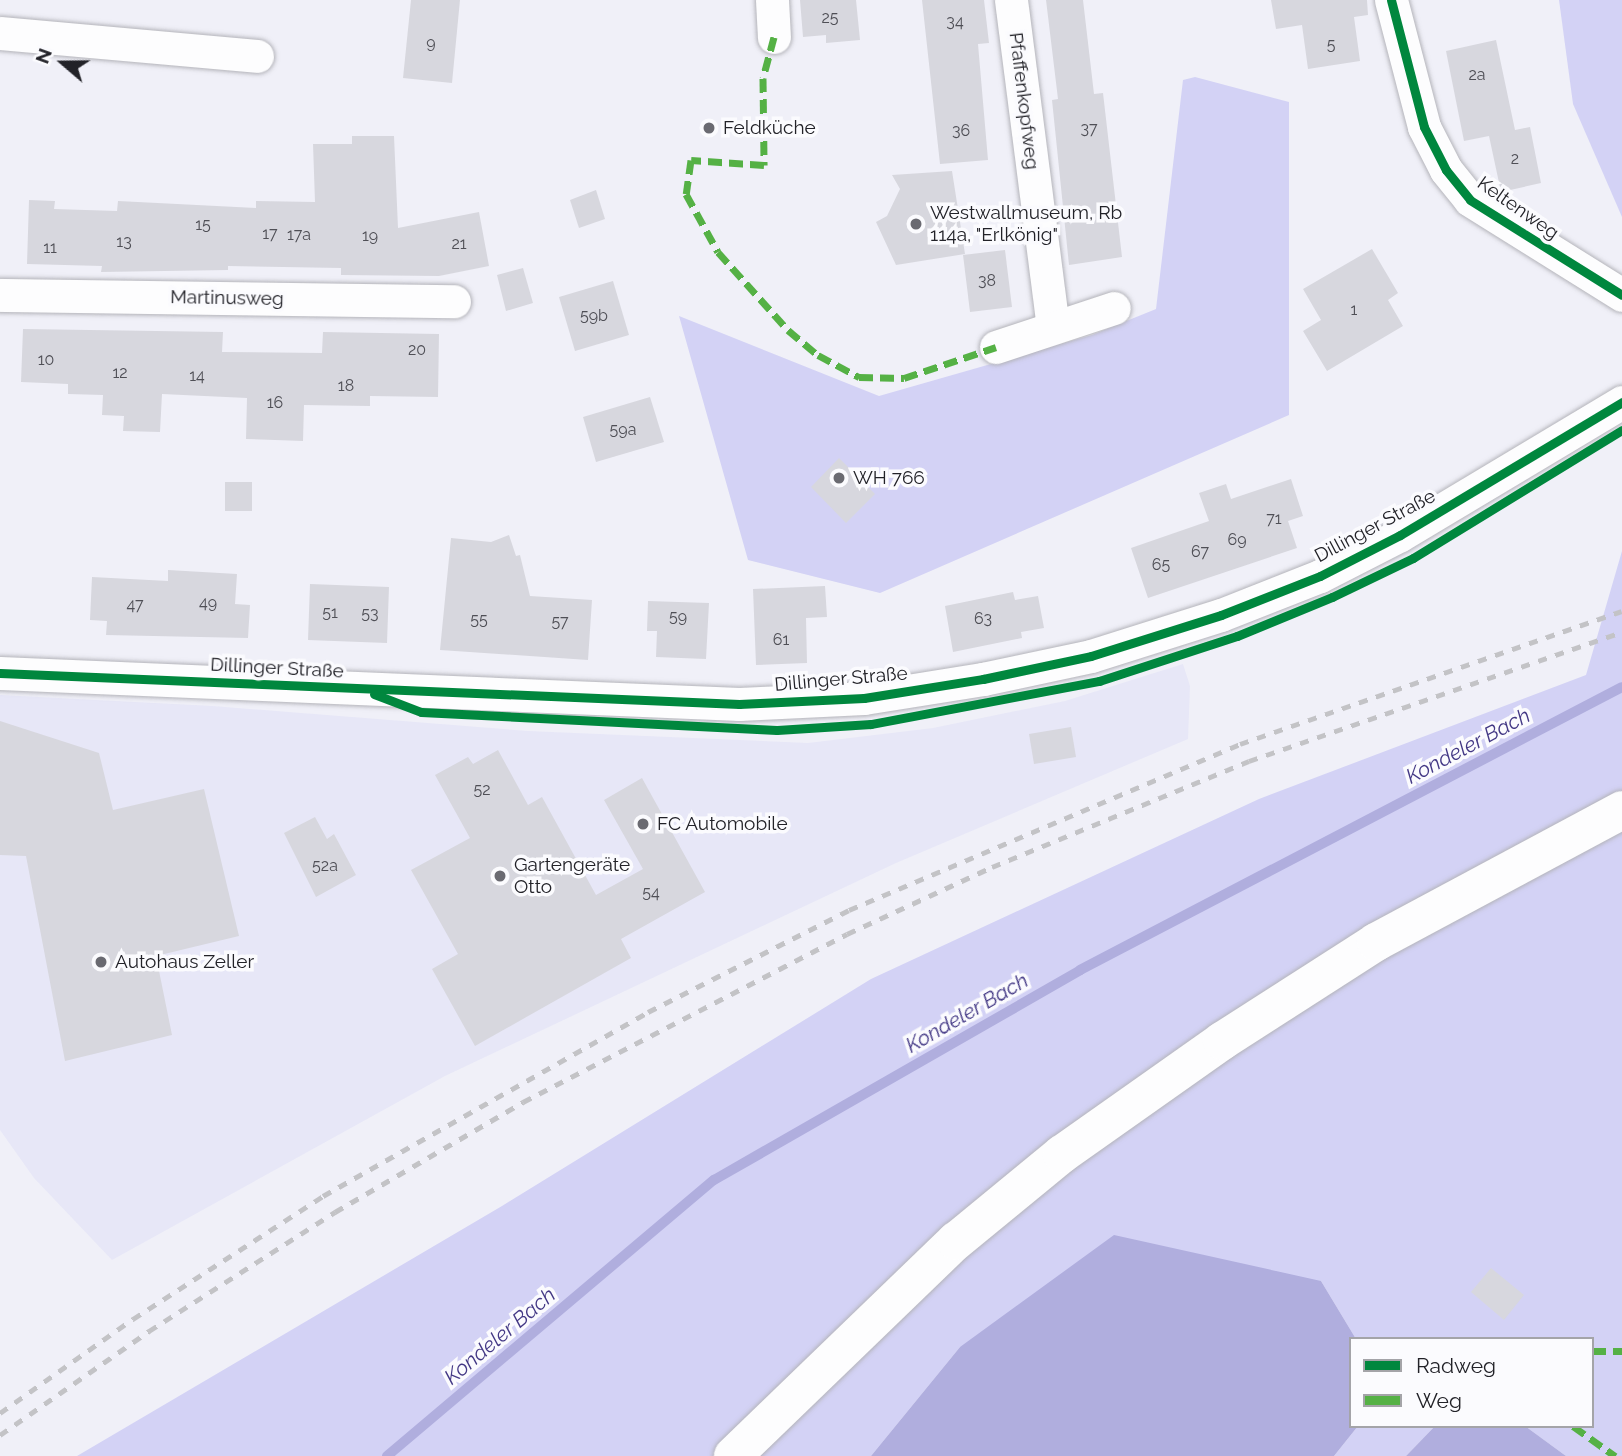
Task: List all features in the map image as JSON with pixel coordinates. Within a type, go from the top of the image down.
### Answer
[{"type":"main road","points":[[733,1456],[956,1241],[1062,1154],[1222,1041],[1376,942],[1622,810]]},
{"type":"street","points":[[772,0],[774,37]]},
{"type":"street","name":"Pfaffenkopfweg","points":[[1011,0],[1053,327]]},
{"type":"street","name":"Keltenweg","points":[[1391,0],[1424,127],[1446,170],[1470,200],[1622,295]]},
{"type":"street","points":[[0,33],[257,56]]},
{"type":"street","name":"Martinusweg","points":[[0,295],[454,301]]},
{"type":"street","points":[[996,347],[1114,308]]},
{"type":"street","name":"Dillinger Straße","points":[[0,673],[740,704],[864,698],[983,680],[1091,656],[1221,615],[1320,576],[1433,516],[1622,402]]},
{"type":"shaded area","points":[[1559,0],[1622,0],[1622,217],[1573,104]]},
{"type":"shaded area","points":[[1195,77],[1289,102],[1289,415],[880,593],[748,560],[679,316],[879,396],[1092,335],[1156,309],[1183,80]]},
{"type":"shaded area","points":[[1622,551],[1622,1456],[1566,1456],[1528,1428],[1594,1428],[1594,1337],[1355,1337],[1321,1281],[960,1347],[871,1456],[77,1456],[502,1206],[871,979],[1259,799],[1586,675]]},
{"type":"shaded area","points":[[1183,664],[1190,686],[1188,739],[896,863],[445,1076],[112,1260],[34,1178],[0,1130],[0,695],[212,706],[528,731],[808,743],[933,728],[1065,701]]},
{"type":"shaded area","points":[[1114,1235],[1321,1281],[1355,1337],[1349,1337],[1349,1428],[1356,1428],[1334,1456],[871,1456],[960,1347]]},
{"type":"shaded area","points":[[1356,1428],[1433,1428],[1406,1456],[1334,1456]]},
{"type":"shaded area","points":[[1433,1428],[1528,1428],[1566,1456],[1406,1456]]},
{"type":"building","points":[[411,0],[460,0],[452,83],[403,78]]},
{"type":"building","points":[[800,0],[856,0],[860,40],[826,43],[826,35],[803,37]]},
{"type":"building","points":[[922,0],[984,0],[989,43],[978,44],[988,160],[940,164]]},
{"type":"building","points":[[1046,0],[1083,0],[1094,94],[1103,93],[1122,257],[1069,265],[1052,100],[1058,99]]},
{"type":"building","points":[[1271,0],[1367,0],[1368,15],[1354,17],[1360,61],[1308,69],[1302,25],[1276,29]]},
{"type":"building","points":[[1496,40],[1515,130],[1530,127],[1541,183],[1501,192],[1489,136],[1464,141],[1446,51]]},
{"type":"building","points":[[352,136],[394,136],[398,228],[479,212],[489,266],[439,276],[341,275],[341,268],[228,266],[228,270],[101,272],[102,266],[27,264],[29,200],[55,201],[54,209],[117,211],[118,201],[256,208],[256,201],[315,202],[313,144],[352,144]]},
{"type":"building","name":"Westwallmuseum, Rb 114a, \"Erlkönig\"","points":[[952,171],[965,254],[896,265],[876,222],[887,216],[900,189],[892,175]]},
{"type":"building","points":[[596,190],[605,219],[579,228],[570,200]]},
{"type":"building","points":[[1372,249],[1398,293],[1388,300],[1403,326],[1327,371],[1303,331],[1321,320],[1303,289]]},
{"type":"building","points":[[1005,250],[1012,307],[970,312],[963,255]]},
{"type":"building","points":[[523,268],[533,303],[506,311],[497,275]]},
{"type":"building","points":[[613,281],[629,335],[575,351],[559,297]]},
{"type":"building","points":[[23,329],[223,332],[222,352],[322,353],[323,332],[439,334],[438,397],[370,396],[370,406],[304,405],[303,441],[246,439],[247,398],[162,394],[160,432],[123,431],[124,416],[102,415],[103,395],[68,394],[68,384],[21,382]]},
{"type":"building","points":[[650,397],[664,442],[596,462],[583,417]]},
{"type":"building","name":"WH 766","points":[[839,458],[875,494],[846,523],[811,487]]},
{"type":"building","points":[[1291,479],[1303,516],[1288,521],[1297,548],[1148,598],[1131,548],[1209,521],[1199,493],[1226,484],[1231,499]]},
{"type":"building","points":[[225,482],[252,482],[252,511],[225,511]]},
{"type":"building","points":[[509,535],[516,556],[520,555],[530,596],[592,600],[588,660],[440,650],[451,538],[491,542]]},
{"type":"building","points":[[168,570],[237,574],[235,604],[250,605],[248,638],[106,635],[107,621],[90,620],[92,577],[168,581]]},
{"type":"building","points":[[310,584],[389,587],[387,643],[308,640]]},
{"type":"building","points":[[825,586],[827,617],[806,618],[807,663],[756,665],[753,589]]},
{"type":"building","points":[[1013,592],[1015,600],[1038,596],[1044,628],[1021,632],[1022,638],[953,652],[945,606]]},
{"type":"building","points":[[648,601],[709,603],[706,659],[656,657],[657,631],[647,631]]},
{"type":"building","name":"Autohaus Zeller","points":[[0,721],[99,753],[113,810],[204,789],[239,936],[156,956],[172,1035],[65,1061],[26,856],[0,855]]},
{"type":"building","points":[[1071,727],[1076,757],[1034,764],[1029,734]]},
{"type":"building","points":[[498,750],[528,805],[542,797],[596,895],[643,869],[604,800],[642,778],[705,892],[621,939],[631,958],[475,1046],[432,969],[458,954],[411,870],[470,838],[435,775],[468,757],[473,764]]},
{"type":"building","points":[[315,817],[327,839],[334,834],[356,875],[316,897],[284,833]]},
{"type":"building","points":[[1491,1268],[1524,1295],[1504,1320],[1471,1292]]},
{"type":"waterway","name":"Kondeler Bach","points":[[387,1456],[714,1180],[1080,970],[1622,687]]},
{"type":"railway","points":[[0,1413],[133,1319],[323,1196],[648,1012],[849,910],[1240,744],[1622,611]]},
{"type":"railway","points":[[0,1435],[149,1331],[335,1212],[523,1102],[847,934],[992,867],[1249,761],[1622,632]]},
{"type":"marked path","points":[[774,37],[763,78],[764,165],[691,160],[686,194],[718,252],[788,330],[818,355],[859,377],[904,378],[996,347]]},
{"type":"marked path","points":[[1594,1351],[1622,1351]]},
{"type":"marked path","points":[[1576,1428],[1615,1456]]},
{"type":"cycle path","points":[[1391,0],[1424,127],[1446,170],[1470,200],[1622,295]]},
{"type":"cycle path","points":[[0,673],[739,704],[864,698],[983,679],[1091,656],[1221,615],[1320,576],[1400,535],[1622,402]]},
{"type":"cycle path","points":[[374,694],[421,712],[777,730],[871,724],[1099,681],[1237,636],[1332,597],[1413,558],[1622,430]]},
{"type":"place","name":"Feldküche","points":[[709,128]]},
{"type":"place","name":"Westwallmuseum, Rb 114a, \"Erlkönig\"","points":[[916,224]]},
{"type":"place","name":"WH 766","points":[[839,478]]},
{"type":"place","name":"FC Automobile","points":[[643,824]]},
{"type":"place","name":"Gartengeräte Otto","points":[[500,876]]},
{"type":"place","name":"Autohaus Zeller","points":[[101,962]]}]
